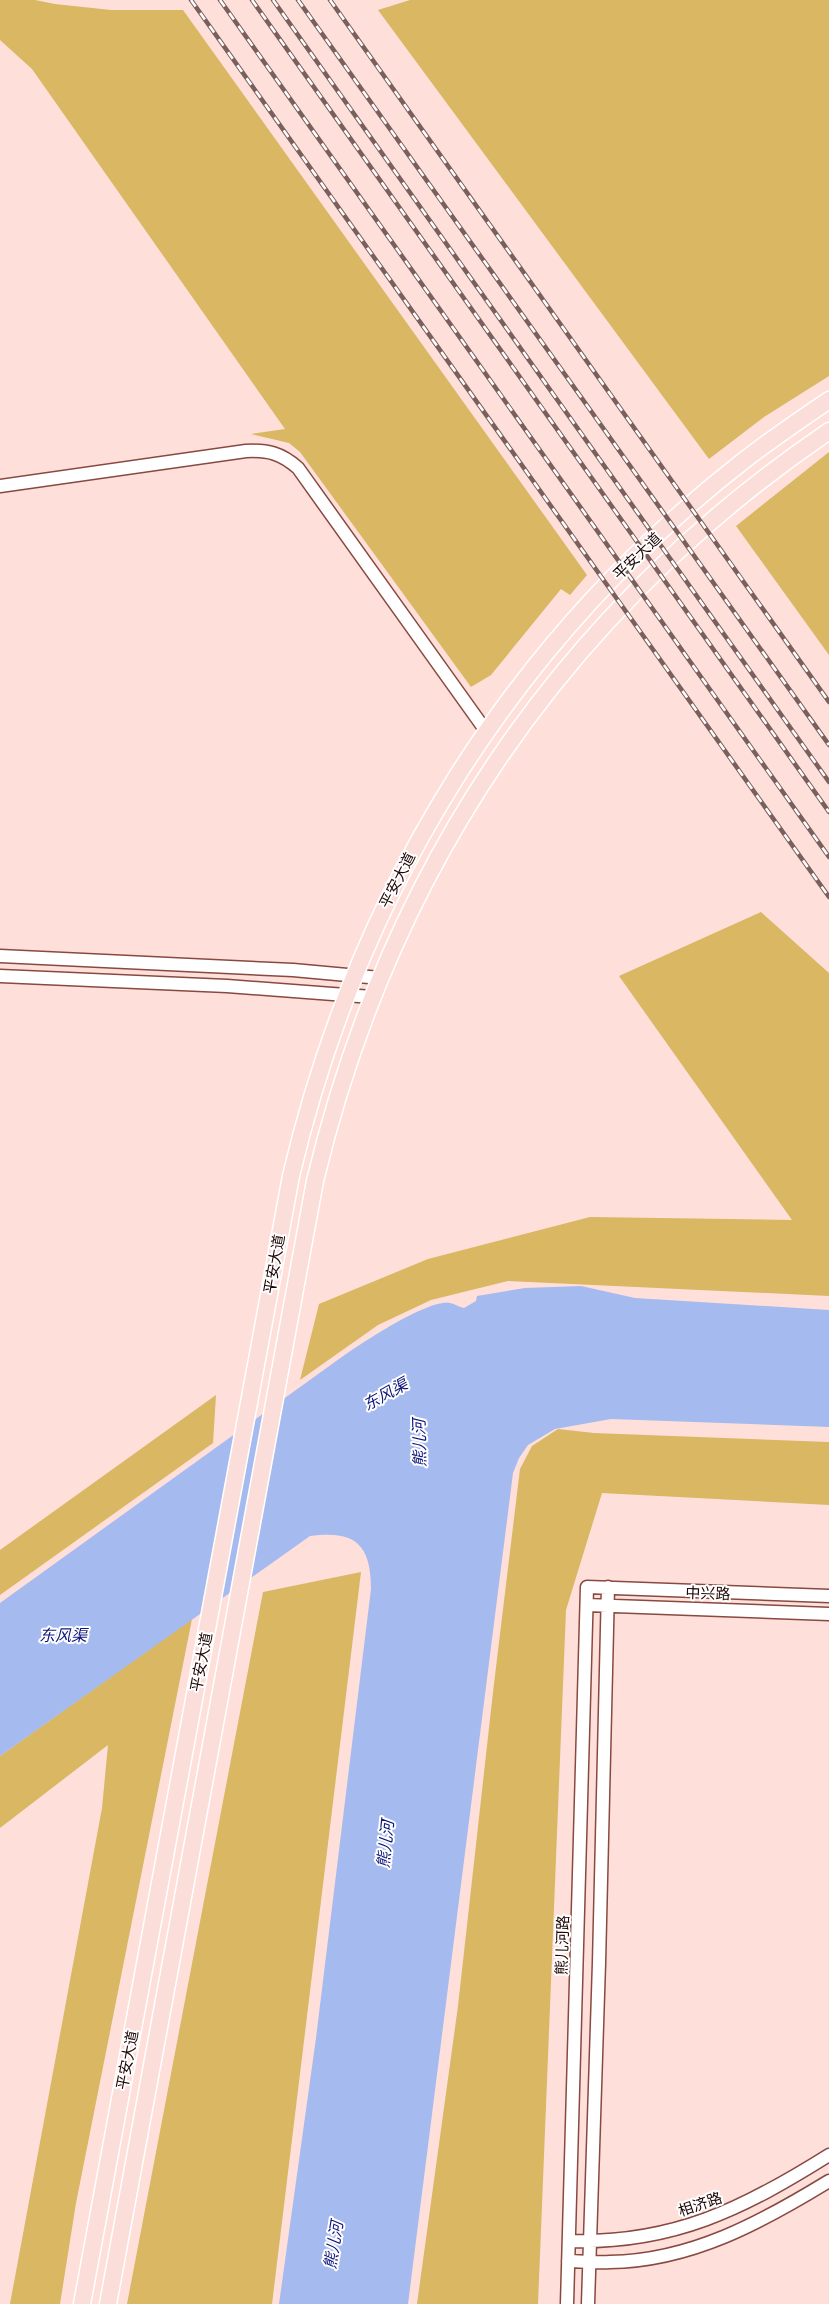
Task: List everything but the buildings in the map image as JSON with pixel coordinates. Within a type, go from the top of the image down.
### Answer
[{"type":"main road","name":"平安大道","points":[[82,2304],[209,1623],[280,1229],[300,1137],[314,1086],[346,995],[387,899],[413,849],[459,770],[525,680],[604,588],[673,520],[742,462],[829,400]]},
{"type":"main road","name":"平安大道","points":[[108,2304],[285,1354],[305,1234],[324,1143],[338,1093],[372,997],[422,885],[480,784],[522,724],[568,667],[622,605],[690,539],[758,482],[829,431]]},
{"type":"street","points":[[0,486],[246,451],[261,450],[279,454],[298,468],[486,731]]},
{"type":"street","points":[[0,956],[246,967],[380,978]]},
{"type":"street","points":[[0,976],[227,986],[372,997]]},
{"type":"street","name":"中兴路","points":[[587,1587],[829,1596]]},
{"type":"street","name":"熊儿河路","points":[[567,2304],[587,1587]]},
{"type":"street","points":[[588,2304],[608,1587]]},
{"type":"street","name":"中兴路","points":[[586,1605],[829,1614]]},
{"type":"street","name":"相济路","points":[[569,2241],[606,2242],[664,2232],[714,2217],[771,2190],[829,2155]]},
{"type":"street","points":[[568,2261],[611,2262],[644,2259],[690,2249],[722,2239],[769,2217],[829,2181]]},
{"type":"shaded area","points":[[0,0],[35,0],[111,10],[183,10],[587,575],[570,595],[561,589],[491,675],[471,687],[300,452],[289,443],[251,434],[285,429],[32,69],[0,40]]},
{"type":"shaded area","points":[[410,0],[829,0],[829,376],[764,417],[709,459],[378,10]]},
{"type":"shaded area","points":[[829,452],[829,655],[736,526]]},
{"type":"shaded area","points":[[761,912],[829,973],[829,1296],[508,1281],[431,1300],[378,1325],[300,1380],[319,1304],[428,1259],[590,1217],[792,1220],[619,976]]},
{"type":"shaded area","points":[[216,1395],[213,1443],[0,1595],[0,1550]]},
{"type":"shaded area","points":[[558,1429],[594,1433],[829,1442],[829,1505],[602,1493],[566,1610],[538,2304],[417,2304],[458,2006],[520,1469],[532,1446]]},
{"type":"shaded area","points":[[361,1572],[272,2304],[127,2304],[263,1592]]},
{"type":"shaded area","points":[[192,1619],[76,2203],[60,2304],[10,2304],[102,1808],[108,1745],[0,1828],[0,1756]]},
{"type":"water","points":[[581,1286],[635,1298],[829,1310],[829,1427],[611,1419],[555,1429],[528,1445],[519,1458],[513,1473],[408,2304],[279,2304],[316,2038],[371,1589],[368,1561],[364,1551],[349,1538],[339,1535],[310,1536],[0,1756],[0,1603],[339,1359],[393,1324],[426,1308],[439,1304],[450,1303],[464,1308],[476,1301],[477,1296],[525,1288]]},
{"type":"railway","points":[[191,0],[829,897]]},
{"type":"railway","points":[[220,0],[829,857]]},
{"type":"railway","points":[[252,0],[829,812]]},
{"type":"railway","points":[[273,0],[829,782]]},
{"type":"railway","points":[[298,0],[829,745]]},
{"type":"railway","points":[[330,0],[829,702]]},
{"type":"water label","name":"东风渠","points":[[385,1394]]},
{"type":"water label","name":"熊儿河","points":[[419,1443]]},
{"type":"water label","name":"东风渠","points":[[63,1635]]},
{"type":"water label","name":"熊儿河","points":[[385,1844]]},
{"type":"water label","name":"熊儿河","points":[[333,2245]]}]
